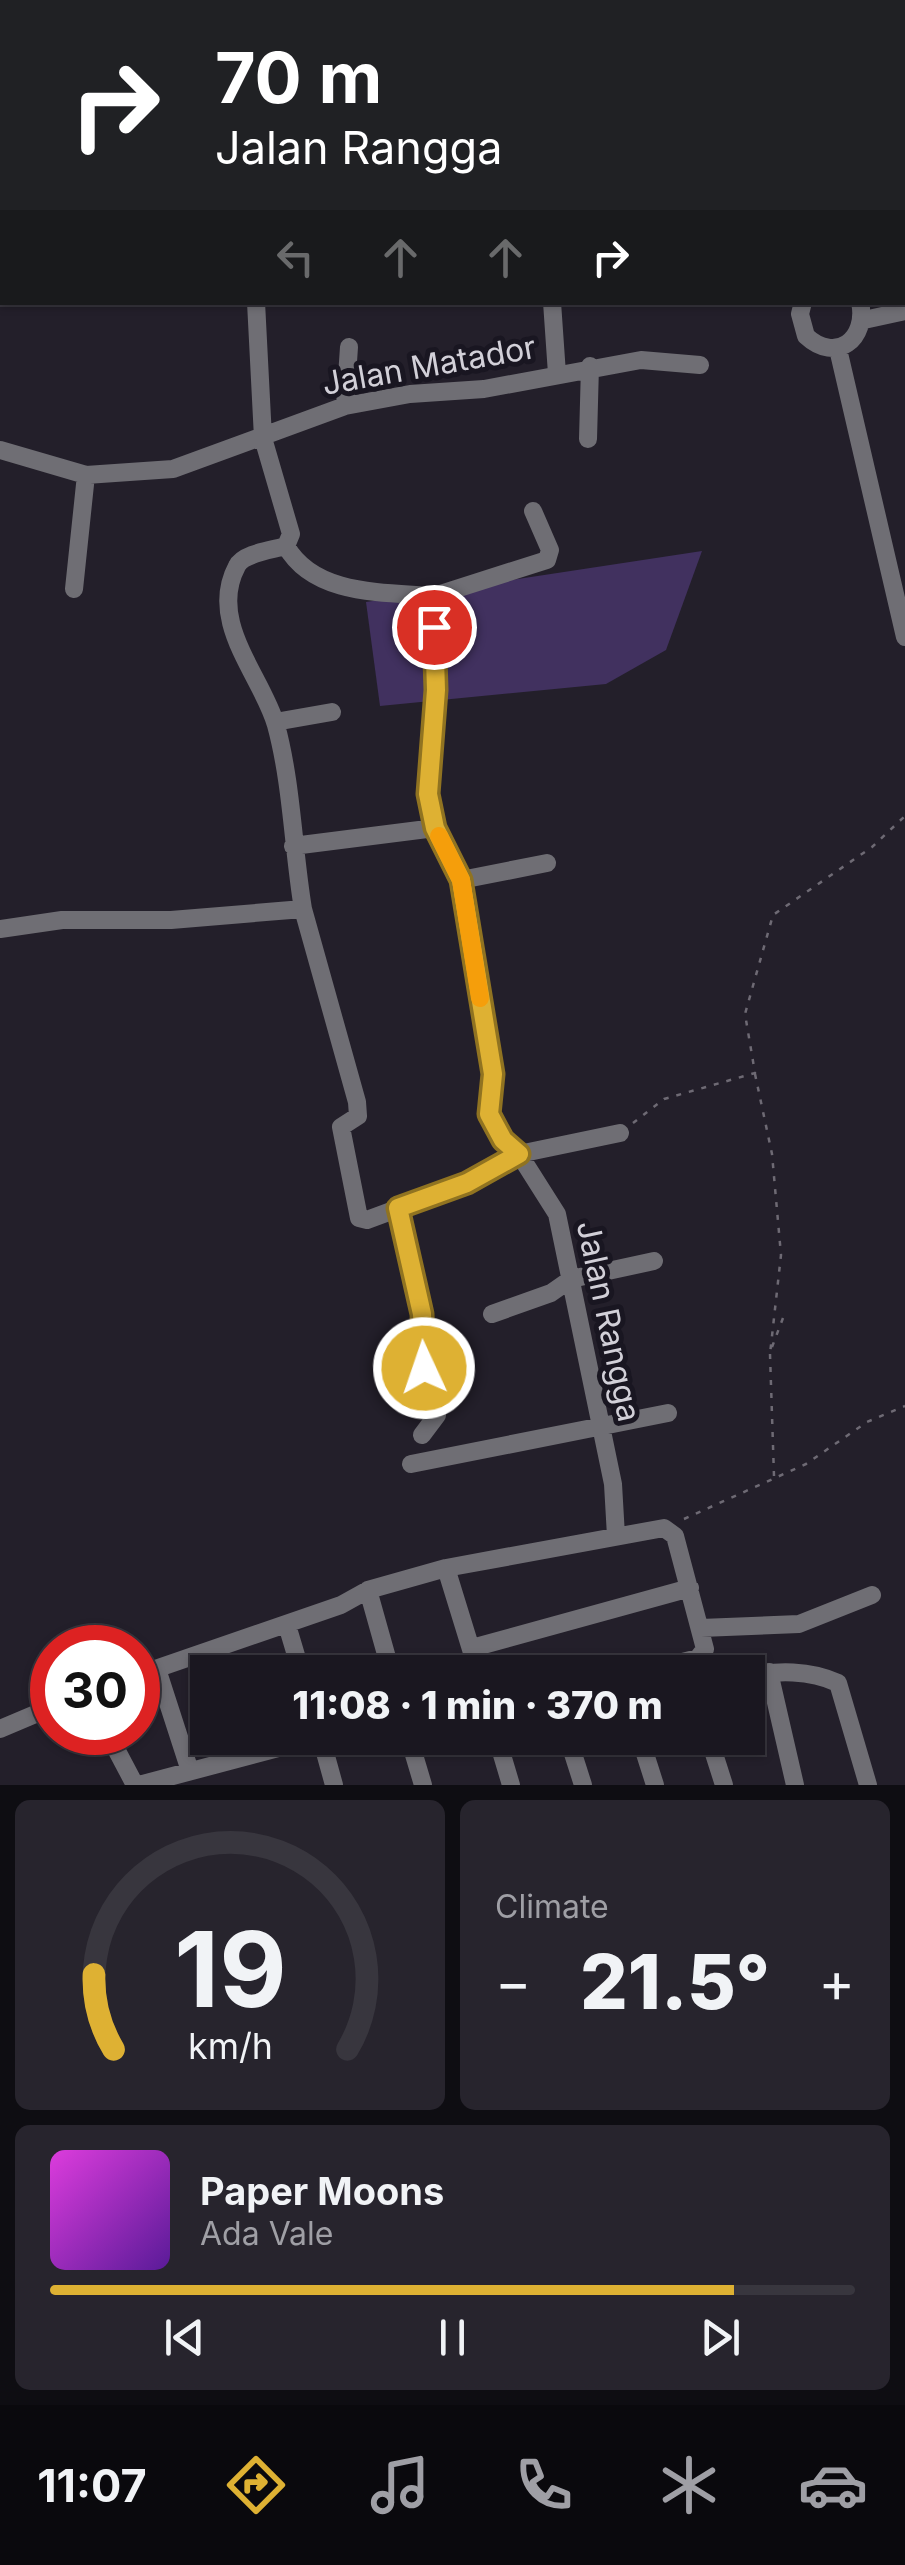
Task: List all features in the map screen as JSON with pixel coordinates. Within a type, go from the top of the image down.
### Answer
[{"type":"street","points":[[256,305],[264,438],[291,534],[286,546],[242,560],[236,567],[228,615],[248,670],[275,722],[303,909],[317,945],[358,1102],[358,1116],[341,1127],[359,1218],[368,1220],[467,1183],[519,1154],[620,1133]]},
{"type":"street","points":[[552,305],[557,374]]},
{"type":"street","points":[[802,305],[800,314],[806,336],[814,344],[838,349],[860,333],[862,311],[905,311]]},
{"type":"street","points":[[345,406],[349,347]]},
{"type":"street","points":[[838,349],[905,637]]},
{"type":"street","name":"Jalan Matador","points":[[0,450],[86,475],[173,470],[345,406],[410,394],[484,389],[590,366],[641,360],[700,365]]},
{"type":"street","points":[[588,439],[590,366]]},
{"type":"street","points":[[74,590],[86,475]]},
{"type":"street","points":[[286,546],[309,572],[351,590],[434,596],[547,560],[551,554],[533,511]]},
{"type":"street","name":"Jalan Rangga","points":[[434,596],[436,690],[428,794],[435,828],[461,880],[493,1074],[489,1114],[503,1140],[519,1154],[557,1214],[614,1484],[616,1536]]},
{"type":"street","points":[[275,722],[332,712]]},
{"type":"street","points":[[293,846],[435,828]]},
{"type":"street","points":[[461,880],[547,863]]},
{"type":"street","points":[[0,929],[62,920],[171,920],[303,909]]},
{"type":"street","points":[[398,1208],[422,1314],[424,1368],[415,1388],[432,1389],[436,1415],[422,1435]]},
{"type":"street","points":[[492,1314],[551,1293],[571,1279],[654,1261]]},
{"type":"street","points":[[410,1464],[668,1412]]},
{"type":"street","points":[[160,1668],[286,1625],[368,1590],[446,1568],[664,1528],[675,1536],[690,1588],[705,1649],[700,1655]]},
{"type":"street","points":[[446,1568],[474,1655]]},
{"type":"street","points":[[472,1648],[690,1588]]},
{"type":"street","points":[[368,1590],[386,1655]]},
{"type":"street","points":[[700,1628],[799,1624],[872,1595]]},
{"type":"street","points":[[286,1625],[296,1655]]},
{"type":"street","points":[[220,1647],[223,1655]]},
{"type":"street","points":[[768,1672],[795,1785]]},
{"type":"street","points":[[765,1673],[822,1675],[838,1683],[868,1785]]},
{"type":"street","points":[[160,1678],[190,1772]]},
{"type":"street","points":[[0,1729],[30,1716]]},
{"type":"street","points":[[120,1755],[137,1785],[190,1772],[231,1755]]},
{"type":"street","points":[[324,1755],[334,1785]]},
{"type":"street","points":[[414,1755],[423,1785]]},
{"type":"street","points":[[503,1755],[511,1785]]},
{"type":"street","points":[[573,1755],[583,1785]]},
{"type":"street","points":[[645,1755],[654,1785]]},
{"type":"street","points":[[715,1755],[724,1785]]},
{"type":"path","points":[[774,1478],[770,1354],[781,1256],[772,1154],[745,1014],[773,915],[872,848],[905,816]]},
{"type":"path","points":[[620,1133],[664,1099],[755,1073]]},
{"type":"path","points":[[770,1354],[784,1318]]},
{"type":"path","points":[[664,1528],[806,1464],[867,1422],[905,1406]]},
{"type":"shaded area","points":[[702,551],[666,650],[606,684],[380,706],[366,602]]},
{"type":"slow traffic","points":[[439,836],[461,880],[480,998]]},
{"type":"route","points":[[424,1368],[422,1314],[398,1208],[467,1183],[519,1154],[503,1140],[489,1114],[493,1074],[461,880],[435,828],[428,794],[436,690],[434,627]]}]
